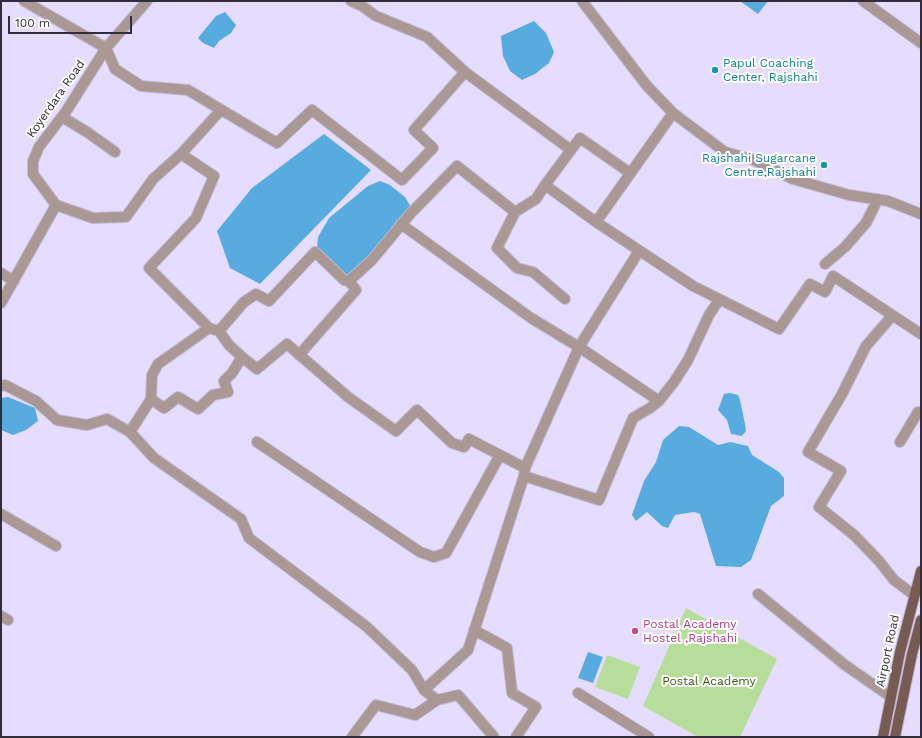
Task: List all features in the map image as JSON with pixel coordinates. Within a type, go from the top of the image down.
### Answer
[{"type":"main road","name":"Airport Road","points":[[883,737],[914,595],[921,571]]},
{"type":"main road","name":"Airport Road","points":[[895,737],[912,654],[921,620]]},
{"type":"street","points":[[24,1],[106,48],[115,69],[141,86],[188,90],[277,143],[312,110],[402,180],[433,148],[414,130],[465,72]]},
{"type":"street","name":"Koyerdara Road","points":[[56,205],[33,174],[33,161],[39,147],[62,117],[106,48],[147,1]]},
{"type":"street","points":[[351,1],[362,6],[376,16],[427,37],[465,72],[571,150]]},
{"type":"street","points":[[582,1],[647,86],[673,114],[725,152],[754,160],[793,179],[849,195],[888,201],[921,214]]},
{"type":"street","points":[[863,1],[921,43]]},
{"type":"street","points":[[1,303],[56,205],[93,218],[126,217],[153,179],[181,154],[221,110]]},
{"type":"street","points":[[596,222],[673,114]]},
{"type":"street","points":[[62,117],[87,132],[115,152]]},
{"type":"street","points":[[565,299],[533,272],[517,268],[498,248],[515,212],[536,199],[580,138],[630,174]]},
{"type":"street","points":[[181,154],[214,176],[196,218],[149,268],[209,328],[219,331],[229,345],[242,357],[257,369],[287,344],[348,397],[396,431],[417,410],[452,444],[464,447],[469,439],[500,455],[524,472],[599,500],[633,418],[659,401],[688,360],[709,315],[718,300]]},
{"type":"street","points":[[349,281],[372,260],[402,224],[457,166],[515,212]]},
{"type":"street","points":[[545,185],[596,222],[684,281],[718,300],[779,329],[810,284],[825,292],[833,276],[921,334]]},
{"type":"street","points":[[825,264],[844,247],[866,223],[878,200]]},
{"type":"street","points":[[402,224],[531,318],[579,346],[659,401]]},
{"type":"street","points":[[424,690],[468,650],[524,472],[579,346],[639,251]]},
{"type":"street","points":[[219,331],[244,302],[256,294],[269,301],[316,252],[344,280],[349,281],[356,290],[300,355]]},
{"type":"street","points":[[1,273],[14,281]]},
{"type":"street","points":[[892,316],[866,346],[842,394],[808,452],[841,470],[819,507],[854,535],[880,561],[894,580],[914,595]]},
{"type":"street","points":[[130,432],[151,399],[152,376],[158,364],[209,328]]},
{"type":"street","points":[[151,399],[164,408],[178,397],[198,409],[213,395],[228,392],[224,381],[232,373],[242,357]]},
{"type":"street","points":[[1,386],[5,385],[36,400],[56,420],[87,425],[107,419],[130,432],[154,458],[241,519],[249,538],[367,627],[412,670],[424,690],[437,700]]},
{"type":"street","points":[[900,442],[918,412],[921,414]]},
{"type":"street","points":[[257,442],[420,552],[434,557],[446,553],[500,455]]},
{"type":"street","points":[[1,514],[56,546]]},
{"type":"street","points":[[758,594],[845,665],[891,697]]},
{"type":"street","points":[[474,630],[507,648],[512,693],[536,707],[516,737]]},
{"type":"street","points":[[578,693],[649,737]]},
{"type":"street","points":[[352,737],[376,705],[415,714],[437,700],[458,695],[494,737]]},
{"type":"green space","name":"Postal Academy","points":[[686,608],[777,659],[740,737],[698,737],[643,706]]},
{"type":"green space","points":[[607,655],[640,667],[628,699],[595,687]]},
{"type":"water","points":[[740,1],[768,1],[758,14]]},
{"type":"water","points":[[225,12],[236,25],[231,33],[219,41],[214,48],[203,43],[198,38],[216,16]]},
{"type":"water","points":[[534,21],[546,33],[554,52],[549,63],[535,74],[522,80],[510,71],[503,56],[501,36]]},
{"type":"water","points":[[324,134],[371,170],[260,284],[230,268],[217,231],[252,188]]},
{"type":"water","points":[[380,181],[390,185],[405,197],[411,207],[357,271],[345,277],[317,248],[318,237],[329,218],[368,186]]},
{"type":"water","points":[[730,393],[738,395],[740,400],[746,431],[742,436],[731,434],[727,420],[718,410],[724,394]]},
{"type":"water","points":[[8,397],[35,408],[38,421],[26,430],[13,435],[1,430],[1,398]]},
{"type":"water","points":[[679,426],[689,427],[718,445],[730,442],[748,446],[752,455],[779,472],[784,478],[784,496],[771,506],[751,560],[741,567],[716,566],[700,514],[694,512],[675,515],[668,528],[662,526],[647,512],[636,521],[632,515],[644,481],[656,462],[663,440]]},
{"type":"water","points":[[588,652],[603,657],[593,683],[578,678]]},
{"type":"place","name":"Papul Coaching Center, Rajshahi","points":[[715,70]]},
{"type":"place","name":"Rajshahi Sugarcane Centre,Rajshahi","points":[[824,165]]},
{"type":"place","name":"Postal Academy Hostel ,Rajshahi","points":[[635,631]]}]
